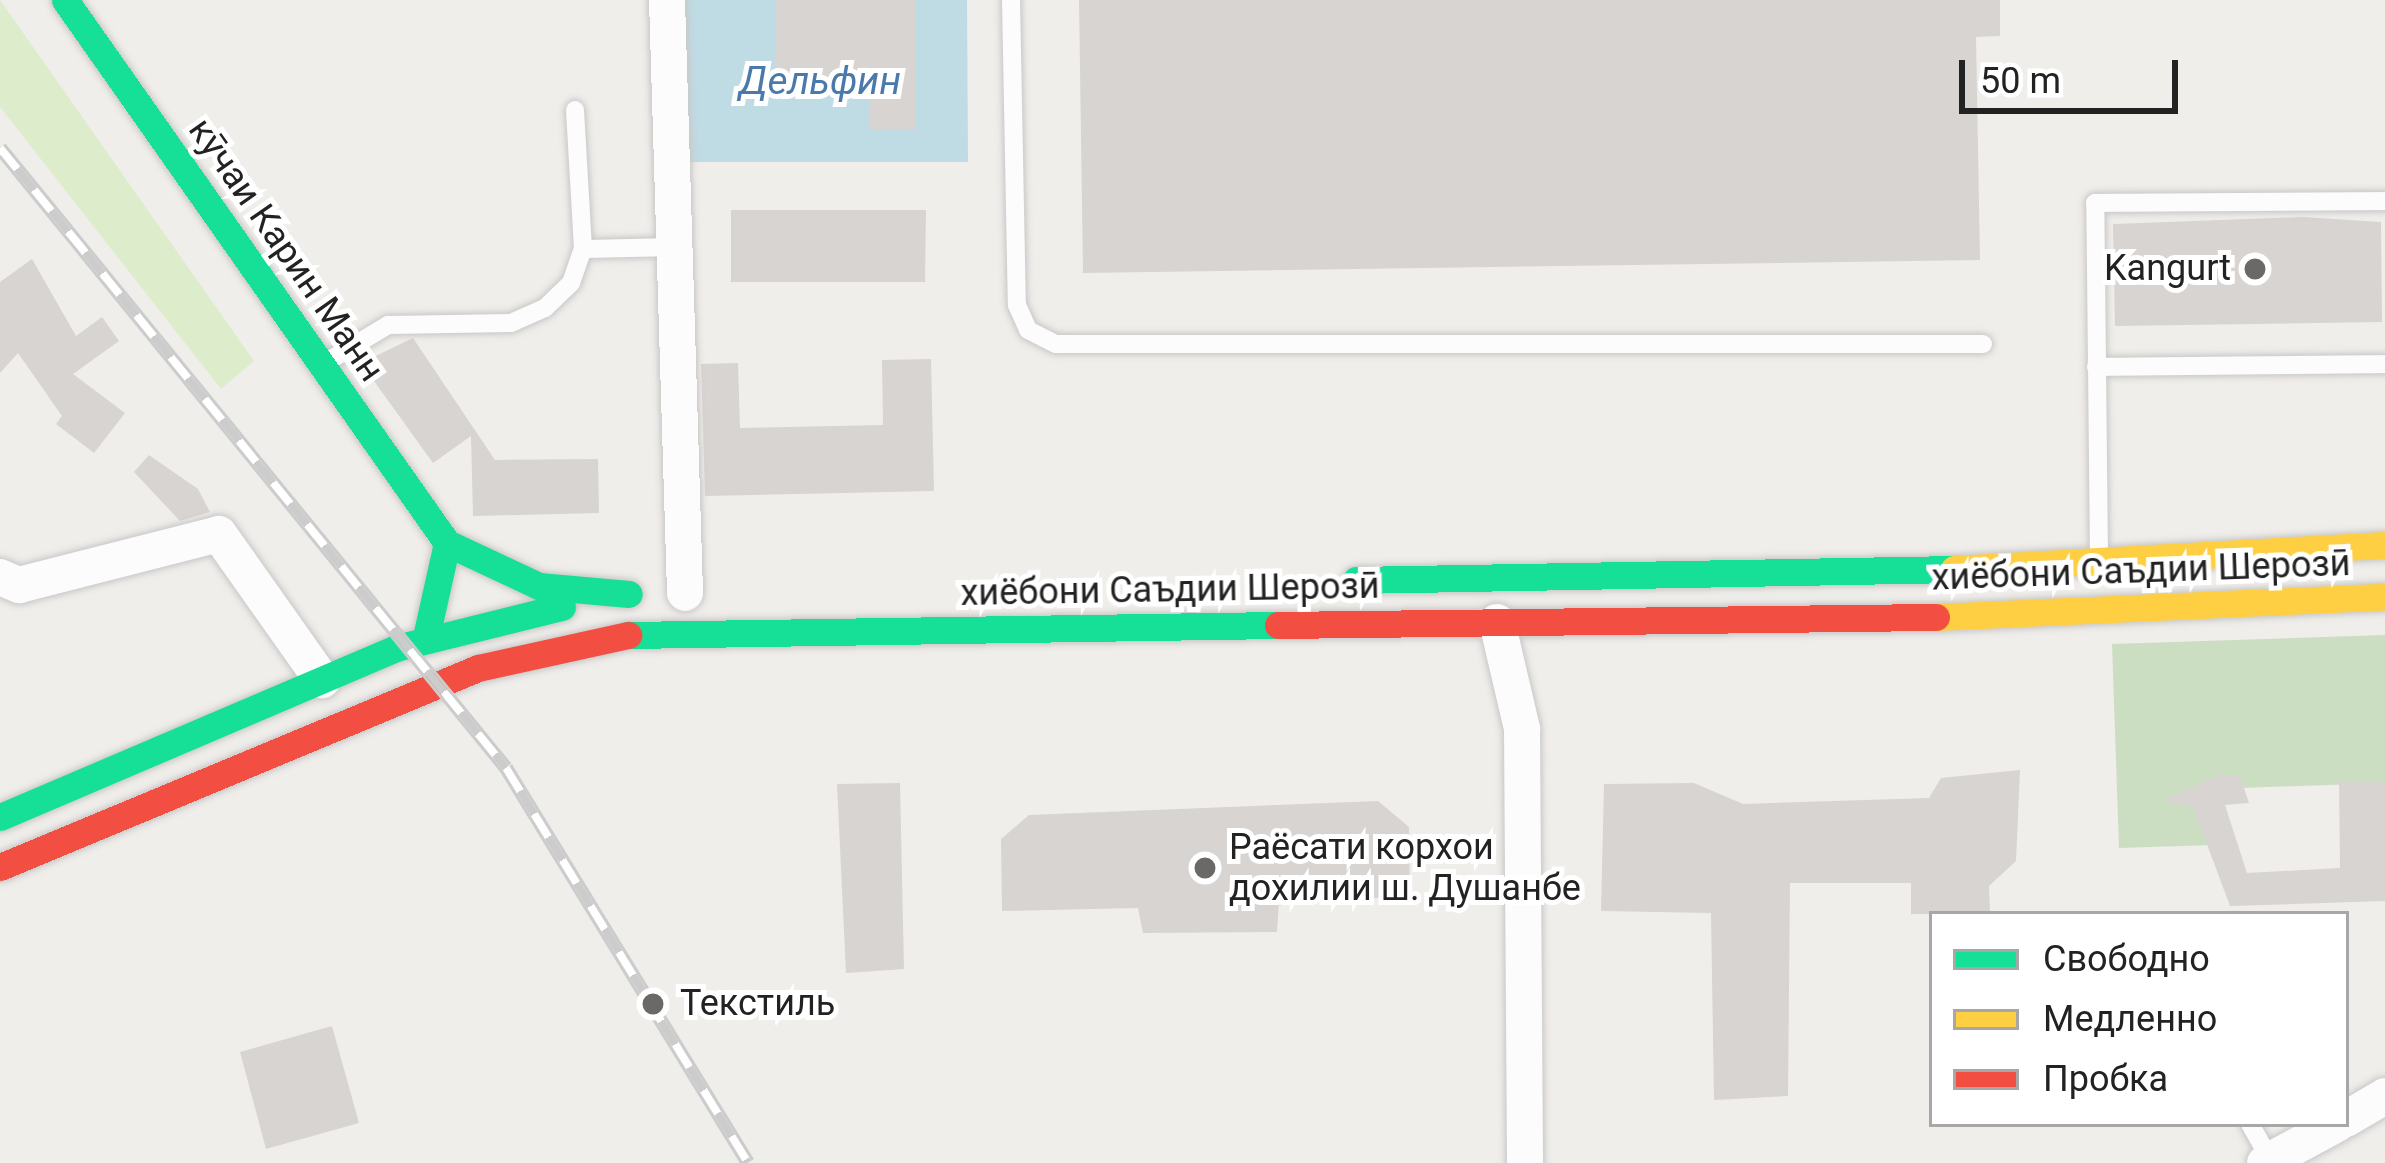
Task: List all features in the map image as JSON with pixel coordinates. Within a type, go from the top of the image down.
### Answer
[{"type":"main road","name":"кӯчаи Карин Манн","points":[[65,0],[447,543]]},
{"type":"main road","points":[[426,637],[447,543],[539,586],[629,594],[697,593]]},
{"type":"main road","name":"хиёбони Саъдии Шерозӣ","points":[[1332,581],[2099,566],[2385,545]]},
{"type":"main road","points":[[0,817],[426,637],[629,594]]},
{"type":"main road","name":"хиёбони Саъдии Шерозӣ","points":[[0,867],[428,688],[573,642],[1497,622],[2154,614],[2385,597]]},
{"type":"street","points":[[667,0],[697,593]]},
{"type":"street","points":[[0,577],[19,585],[219,535],[322,680]]},
{"type":"street","points":[[1497,622],[1522,729],[1525,1163]]},
{"type":"street","points":[[2349,1117],[2385,1096]]},
{"type":"street","points":[[2268,1162],[2332,1127]]},
{"type":"lane","points":[[1011,0],[1017,305],[1028,331],[1056,344],[1982,344]]},
{"type":"lane","points":[[323,364],[388,325],[528,316],[571,284],[583,249],[575,110]]},
{"type":"lane","points":[[2099,566],[2095,203],[2385,200]]},
{"type":"lane","points":[[583,249],[677,247]]},
{"type":"lane","points":[[2096,367],[2385,364]]},
{"type":"lane","points":[[2251,1127],[2268,1162]]},
{"type":"green space","points":[[0,0],[254,361],[221,389],[0,107]]},
{"type":"green space","points":[[2385,635],[2385,783],[2212,789],[2213,845],[2119,848],[2112,644]]},
{"type":"water","name":"Дельфин","points":[[671,0],[967,0],[968,162],[671,162]]},
{"type":"building","points":[[775,0],[916,0],[915,130],[870,130],[870,94],[775,93]]},
{"type":"building","points":[[1079,0],[2000,0],[2000,36],[1976,37],[1980,260],[1083,273]]},
{"type":"building","points":[[731,210],[926,210],[925,282],[731,282]]},
{"type":"building","points":[[2303,217],[2381,222],[2382,322],[2115,326],[2113,224]]},
{"type":"building","points":[[32,259],[76,336],[102,317],[119,341],[73,374],[125,413],[94,453],[56,424],[62,416],[18,353],[0,373],[0,282]]},
{"type":"building","points":[[413,338],[495,460],[598,459],[599,513],[473,516],[471,436],[433,463],[361,363]]},
{"type":"building","points":[[931,359],[934,491],[705,496],[701,364],[738,363],[740,428],[883,425],[882,360]]},
{"type":"building","points":[[149,455],[198,489],[210,512],[180,521],[134,472]]},
{"type":"building","points":[[2020,770],[2016,861],[1989,886],[1990,911],[1911,914],[1911,883],[1790,883],[1788,1096],[1714,1100],[1711,913],[1601,911],[1604,784],[1694,783],[1743,804],[1929,798],[1941,778]]},
{"type":"building","points":[[2216,776],[2240,776],[2249,803],[2225,805],[2247,873],[2340,868],[2339,782],[2385,781],[2385,901],[2230,906],[2193,807],[2163,800]]},
{"type":"building","points":[[900,783],[904,969],[846,973],[837,784]]},
{"type":"building","name":"Раёсати корхои дохилии ш. Душанбе","points":[[1378,801],[1409,827],[1410,897],[1279,901],[1277,932],[1143,933],[1138,908],[1002,911],[1001,839],[1029,815]]},
{"type":"building","points":[[332,1026],[359,1123],[266,1149],[240,1052]]},
{"type":"railway","points":[[0,148],[506,768],[748,1163]]},
{"type":"traffic: fast","points":[[65,0],[447,543]]},
{"type":"traffic: fast","points":[[426,637],[447,543],[539,586],[629,594]]},
{"type":"traffic: fast","points":[[1356,580],[1954,569]]},
{"type":"traffic: fast","points":[[0,817],[396,648],[562,607]]},
{"type":"traffic: fast","points":[[628,635],[1278,625]]},
{"type":"traffic: slow","points":[[1954,569],[2385,545]]},
{"type":"traffic: slow","points":[[1936,617],[2385,597]]},
{"type":"traffic: jam","points":[[1278,625],[1936,617]]},
{"type":"traffic: jam","points":[[0,867],[478,668],[628,635]]},
{"type":"place","name":"Kangurt","points":[[2255,269]]},
{"type":"place","name":"Раёсати корхои дохилии ш. Душанбе","points":[[1205,868]]},
{"type":"place","name":"Текстиль","points":[[653,1004]]}]
